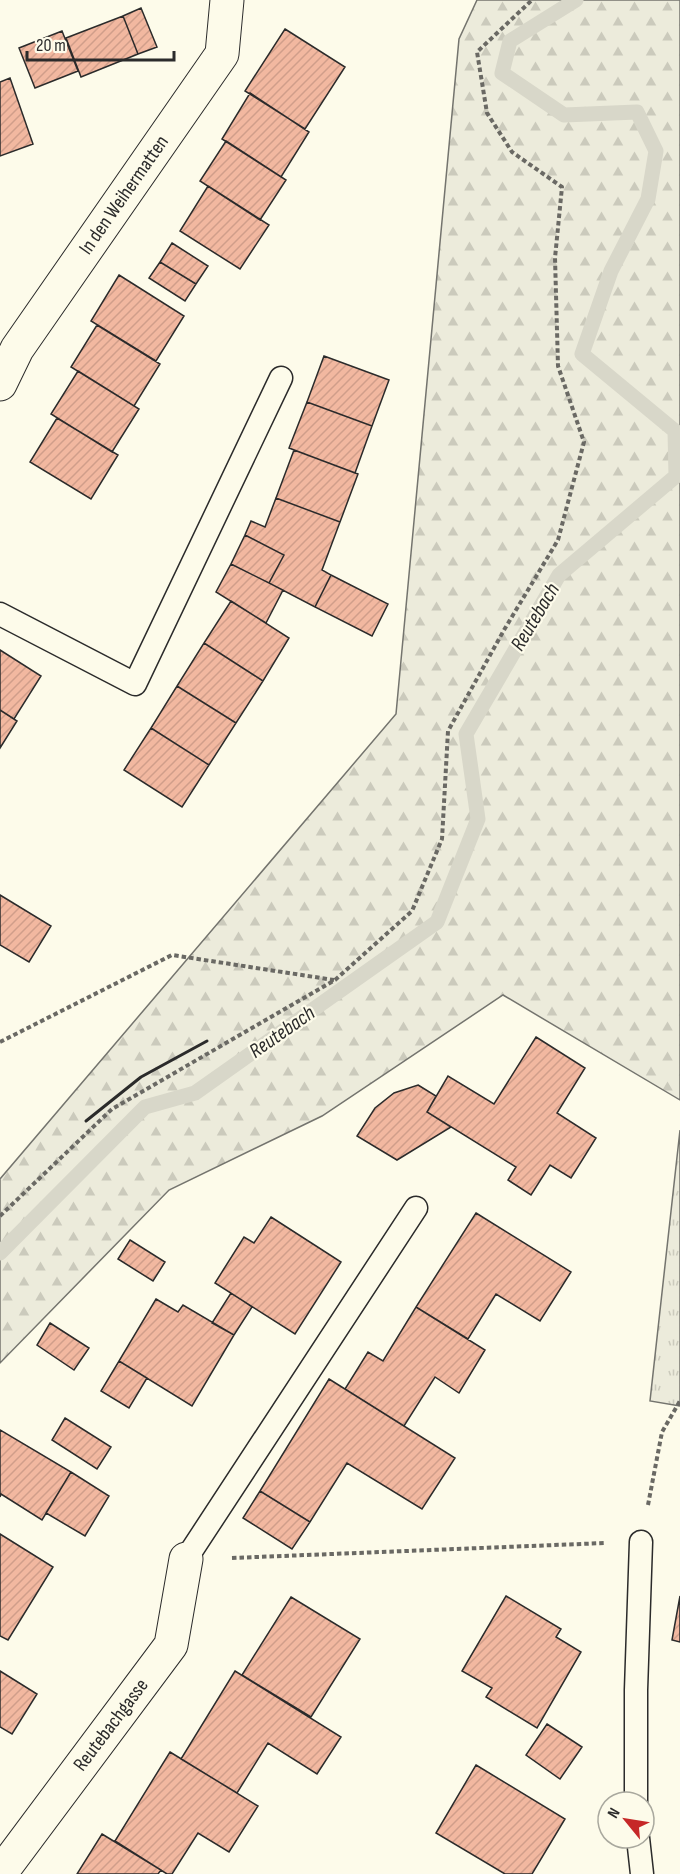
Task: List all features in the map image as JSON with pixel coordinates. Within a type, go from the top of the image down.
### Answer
[{"type":"street","name":"In den Weihermatten","points":[[0,384],[17,349],[222,54],[227,0]]},
{"type":"street","name":"Reutebachgasse","points":[[0,1874],[171,1645],[186,1560]]},
{"type":"lane","points":[[0,614],[135,684],[281,378]]},
{"type":"lane","points":[[186,1560],[416,1208]]},
{"type":"lane","points":[[636,1790],[636,1690],[641,1542]]},
{"type":"lane","points":[[639,1850],[642,1874]]},
{"type":"path","points":[[0,1216],[112,1109],[335,980],[412,911],[442,839],[448,731],[504,630],[558,540],[584,442],[558,366],[555,258],[562,187],[512,152],[487,113],[477,52],[532,0]]},
{"type":"path","points":[[0,1042],[172,955],[335,980]]},
{"type":"path","points":[[186,1560],[641,1542],[662,1432],[680,1401]]},
{"type":"green space","points":[[477,0],[680,0],[680,1100],[503,995],[322,1116],[169,1190],[0,1363],[0,1179],[396,714],[459,39]]},
{"type":"green space","points":[[680,1130],[680,1406],[650,1401]]},
{"type":"building","points":[[141,8],[157,47],[138,54],[123,16]]},
{"type":"building","points":[[123,16],[138,54],[81,77],[66,38]]},
{"type":"building","points":[[285,29],[345,67],[305,129],[245,91]]},
{"type":"building","points":[[62,31],[78,71],[35,88],[19,48]]},
{"type":"building","points":[[10,78],[33,144],[0,156],[0,82]]},
{"type":"building","points":[[250,93],[309,132],[281,177],[222,139]]},
{"type":"building","points":[[226,141],[286,180],[260,220],[200,181]]},
{"type":"building","points":[[208,186],[269,225],[240,269],[180,231]]},
{"type":"building","points":[[172,243],[208,266],[196,284],[160,262]]},
{"type":"building","points":[[160,262],[196,284],[185,301],[149,278]]},
{"type":"building","points":[[119,275],[184,316],[156,361],[91,321]]},
{"type":"building","points":[[97,325],[160,364],[134,406],[71,367]]},
{"type":"building","points":[[324,356],[389,380],[372,426],[307,402]]},
{"type":"building","points":[[78,371],[139,409],[112,452],[51,414]]},
{"type":"building","points":[[307,402],[372,426],[355,473],[289,448]]},
{"type":"building","points":[[57,418],[118,455],[91,499],[30,462]]},
{"type":"building","points":[[294,450],[358,474],[340,522],[276,498]]},
{"type":"building","points":[[276,498],[340,522],[322,570],[331,575],[315,607],[269,583],[284,555],[245,535],[251,521],[265,527]]},
{"type":"building","points":[[245,535],[284,555],[269,583],[231,564]]},
{"type":"building","points":[[231,564],[283,590],[266,623],[216,592]]},
{"type":"building","points":[[331,575],[388,604],[372,636],[315,607]]},
{"type":"building","points":[[231,601],[289,638],[263,681],[204,643]]},
{"type":"building","points":[[204,643],[263,681],[236,723],[177,686]]},
{"type":"building","points":[[0,650],[41,676],[14,719],[0,710]]},
{"type":"building","points":[[177,686],[236,723],[209,765],[151,728]]},
{"type":"building","points":[[0,710],[17,721],[0,748]]},
{"type":"building","points":[[151,728],[209,765],[182,807],[124,770]]},
{"type":"building","points":[[0,895],[51,926],[29,962],[0,945]]},
{"type":"building","points":[[536,1037],[585,1068],[557,1113],[596,1138],[571,1178],[550,1165],[531,1195],[508,1180],[516,1167],[427,1112],[448,1076],[494,1104]]},
{"type":"building","points":[[418,1085],[436,1096],[427,1112],[451,1127],[397,1160],[357,1136],[375,1108],[394,1093]]},
{"type":"building","points":[[476,1213],[571,1272],[540,1321],[496,1294],[468,1339],[416,1307]]},
{"type":"building","points":[[271,1217],[341,1262],[295,1334],[215,1283],[244,1237],[254,1243]]},
{"type":"building","points":[[130,1240],[165,1262],[153,1281],[118,1259]]},
{"type":"building","points":[[231,1293],[252,1307],[234,1335],[212,1323]]},
{"type":"building","points":[[156,1299],[178,1312],[183,1305],[234,1335],[192,1406],[119,1361]]},
{"type":"building","points":[[416,1307],[485,1350],[459,1393],[435,1377],[404,1426],[345,1389],[368,1352],[383,1361]]},
{"type":"building","points":[[50,1323],[89,1348],[74,1370],[37,1345]]},
{"type":"building","points":[[119,1361],[147,1378],[129,1408],[101,1391]]},
{"type":"building","points":[[329,1379],[455,1458],[422,1509],[347,1463],[310,1522],[260,1491]]},
{"type":"building","points":[[65,1418],[111,1447],[97,1469],[52,1440]]},
{"type":"building","points":[[0,1430],[71,1472],[42,1520],[1,1494],[0,1497]]},
{"type":"building","points":[[71,1472],[109,1496],[85,1536],[46,1513]]},
{"type":"building","points":[[260,1491],[310,1522],[292,1549],[243,1518]]},
{"type":"building","points":[[0,1534],[53,1567],[8,1640],[0,1636]]},
{"type":"building","points":[[506,1596],[561,1629],[556,1637],[581,1652],[537,1728],[486,1697],[492,1688],[462,1671]]},
{"type":"building","points":[[680,1596],[680,1642],[672,1640]]},
{"type":"building","points":[[291,1597],[360,1639],[311,1717],[242,1675]]},
{"type":"building","points":[[0,1671],[37,1694],[12,1734],[0,1727]]},
{"type":"building","points":[[235,1671],[341,1737],[317,1774],[268,1743],[237,1793],[181,1759]]},
{"type":"building","points":[[547,1724],[582,1747],[560,1779],[526,1755]]},
{"type":"building","points":[[170,1752],[258,1806],[229,1852],[198,1833],[172,1874],[167,1874],[115,1841]]},
{"type":"building","points":[[476,1765],[565,1819],[532,1874],[505,1874],[436,1833]]},
{"type":"building","points":[[102,1834],[161,1870],[158,1874],[77,1874]]},
{"type":"waterway","name":"Reutebach","points":[[0,1253],[145,1107],[195,1093],[437,922],[478,819],[466,734],[559,575],[676,476],[675,431],[582,354],[611,271],[648,199],[656,151],[637,112],[564,115],[502,73],[510,41],[576,0]]},
{"type":"wall","points":[[86,1121],[141,1077],[207,1041]]}]
